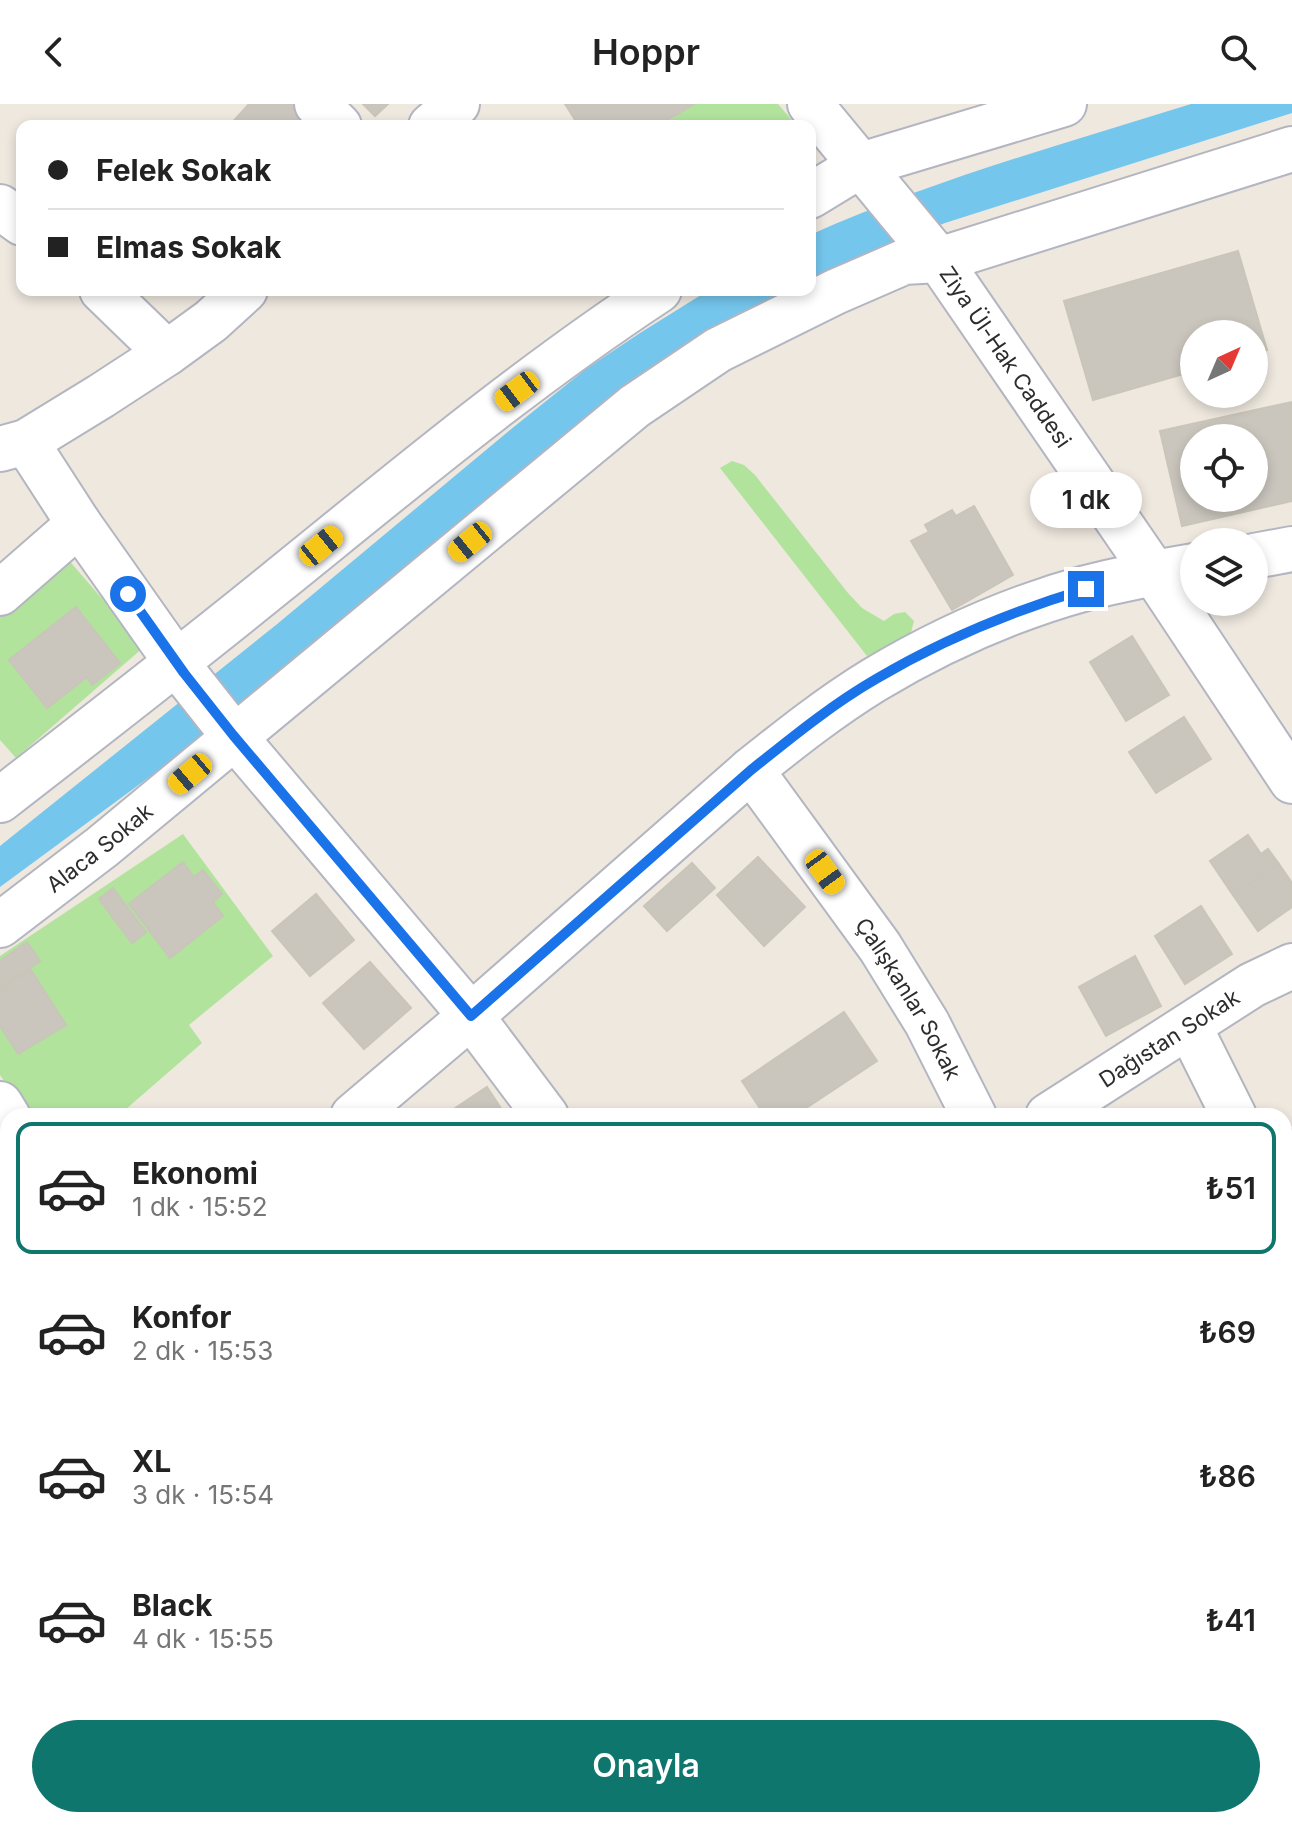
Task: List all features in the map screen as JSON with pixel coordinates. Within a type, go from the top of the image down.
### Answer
[{"type":"street","points":[[317,104],[333,120]]},
{"type":"street","points":[[438,120],[457,104]]},
{"type":"street","name":"Ziya Ül-Hak Caddesi","points":[[810,104],[936,256],[1174,570],[1292,781]]},
{"type":"street","points":[[816,193],[863,167],[1064,104]]},
{"type":"street","name":"Alaca Sokak","points":[[0,925],[102,847],[635,406],[718,350],[904,262],[936,256],[1292,149]]},
{"type":"street","points":[[108,296],[167,353]]},
{"type":"street","points":[[238,296],[211,321],[167,353],[13,445],[79,524],[180,668],[234,736],[471,1016],[540,1108]]},
{"type":"street","points":[[0,800],[180,668],[442,449],[592,334],[650,296]]},
{"type":"street","points":[[0,593],[79,524]]},
{"type":"street","points":[[1268,553],[1292,549]]},
{"type":"street","points":[[362,1108],[751,770],[834,706],[875,679],[1005,615],[1086,589],[1174,570]]},
{"type":"street","name":"Çalışkanlar Sokak","points":[[751,770],[880,947],[927,1023],[970,1108]]},
{"type":"street","name":"Dağıstan Sokak","points":[[1061,1108],[1252,985],[1292,966]]},
{"type":"street","points":[[1189,1026],[1230,1108]]},
{"type":"green space","points":[[694,104],[778,104],[792,120],[670,120]]},
{"type":"green space","points":[[732,461],[744,465],[755,475],[862,608],[884,621],[894,614],[905,612],[914,621],[910,636],[867,656],[720,468]]},
{"type":"green space","points":[[66,557],[144,647],[16,758],[0,740],[0,614]]},
{"type":"green space","points":[[183,834],[273,956],[189,1025],[202,1043],[127,1108],[23,1108],[0,1075],[0,956]]},
{"type":"water","points":[[1191,104],[1292,104],[1292,113],[945,223],[854,260],[816,280],[816,232],[903,197]]},
{"type":"water","points":[[699,296],[789,296],[0,887],[0,846],[276,625],[586,369]]},
{"type":"building","points":[[249,104],[298,104],[314,118],[312,120],[234,120]]},
{"type":"building","points":[[363,104],[388,104],[375,116]]},
{"type":"building","points":[[565,104],[694,104],[668,120],[575,120]]},
{"type":"building","points":[[1238,251],[1258,320],[1180,320],[1180,375],[1093,400],[1064,301]]},
{"type":"building","points":[[1292,402],[1292,501],[1268,506],[1268,424],[1192,424]]},
{"type":"building","points":[[1180,427],[1180,512],[1244,512],[1182,526],[1160,431]]},
{"type":"building","points":[[974,506],[1013,575],[952,610],[911,541],[929,532],[925,525],[952,510],[956,516]]},
{"type":"building","points":[[76,607],[120,663],[92,685],[87,677],[47,708],[9,660]]},
{"type":"building","points":[[1132,636],[1169,695],[1126,721],[1090,662]]},
{"type":"building","points":[[1184,717],[1211,759],[1156,793],[1129,752]]},
{"type":"building","points":[[1248,835],[1261,854],[1268,849],[1279,864],[1233,895],[1210,861]]},
{"type":"building","points":[[758,857],[805,907],[764,946],[717,895]]},
{"type":"building","points":[[183,862],[194,877],[203,870],[222,894],[213,902],[223,916],[170,958],[129,904]]},
{"type":"building","points":[[692,863],[715,888],[667,931],[644,906]]},
{"type":"building","points":[[1279,864],[1292,883],[1292,907],[1258,931],[1233,895]]},
{"type":"building","points":[[113,888],[146,932],[132,943],[99,899]]},
{"type":"building","points":[[316,894],[354,940],[310,976],[272,931]]},
{"type":"building","points":[[1201,906],[1232,954],[1185,984],[1155,936]]},
{"type":"building","points":[[27,942],[40,961],[0,989],[0,961]]},
{"type":"building","points":[[1135,956],[1161,1006],[1106,1036],[1079,987]]},
{"type":"building","points":[[370,962],[411,1008],[364,1049],[323,1003]]},
{"type":"building","points":[[31,970],[66,1025],[18,1054],[0,1026],[0,989]]},
{"type":"building","points":[[844,1012],[877,1061],[806,1108],[760,1108],[742,1081]]},
{"type":"building","points":[[487,1087],[501,1108],[456,1108]]},
{"type":"route","points":[[128,594],[233,735],[471,1016],[751,770],[834,706],[875,679],[1005,615],[1086,589]]}]
